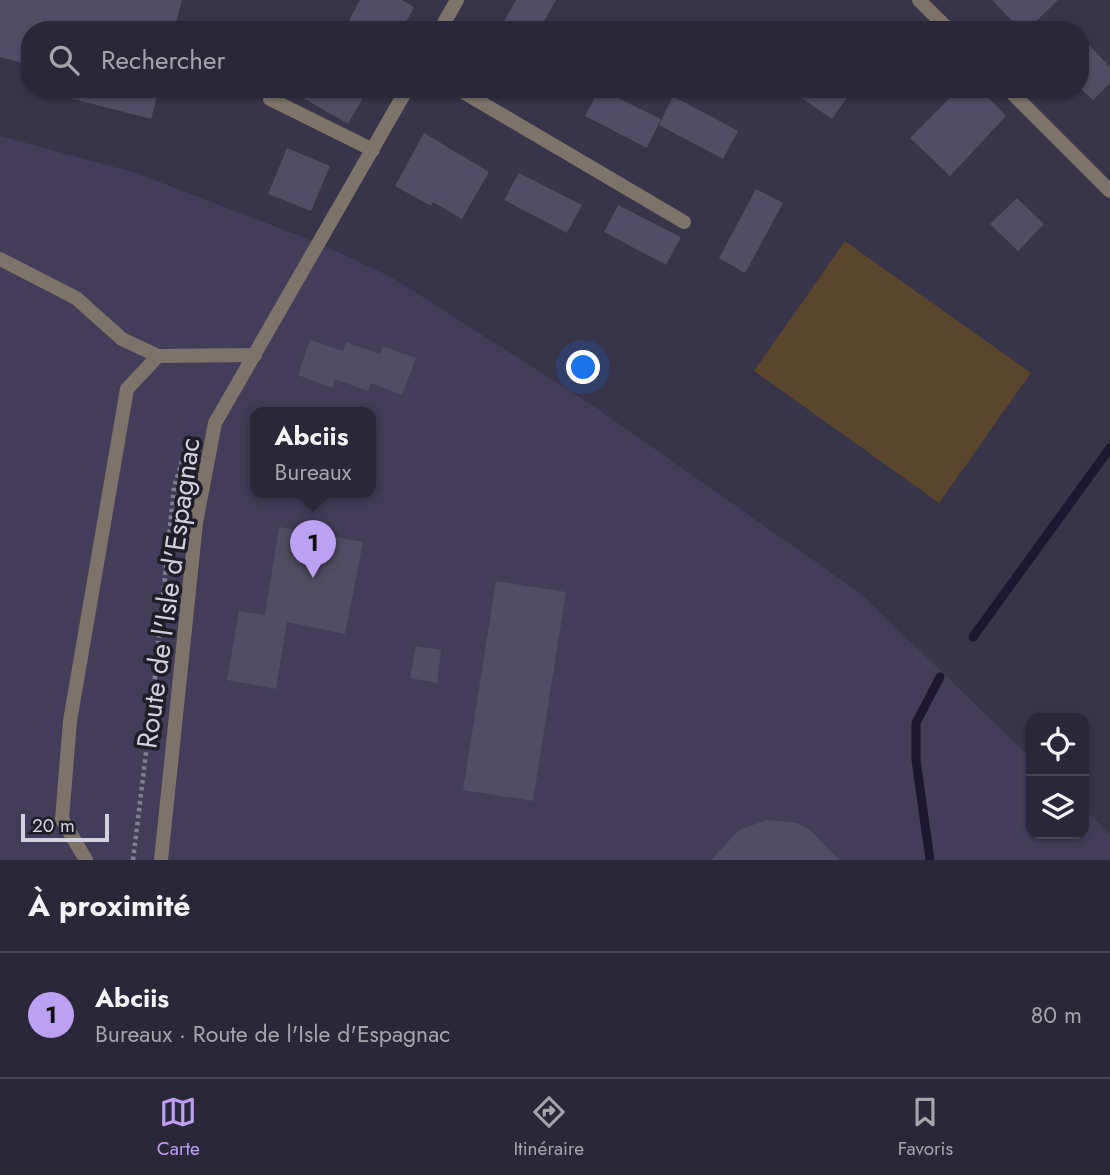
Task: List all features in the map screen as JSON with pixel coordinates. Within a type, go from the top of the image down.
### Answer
[{"type":"street","points":[[445,21],[457,0]]},
{"type":"street","points":[[919,0],[940,21]]},
{"type":"street","name":"Route de l'Isle d'Espagnac","points":[[161,860],[196,523],[215,423],[402,98]]},
{"type":"street","points":[[473,98],[684,222]]},
{"type":"street","points":[[1018,98],[1110,191]]},
{"type":"street","points":[[270,99],[373,150]]},
{"type":"street","points":[[0,259],[76,298],[122,339],[158,355],[255,355]]},
{"type":"street","points":[[86,860],[62,819],[70,721],[127,388],[158,355]]},
{"type":"shaded area","points":[[0,136],[136,173],[321,244],[393,278],[595,407],[860,593],[1026,753],[1026,839],[1089,839],[1089,814],[1110,834],[1110,860],[0,860]]},
{"type":"shaded area","points":[[845,241],[1031,373],[939,503],[754,371]]},
{"type":"building","points":[[0,0],[182,0],[176,21],[21,21],[21,63],[0,57]]},
{"type":"building","points":[[360,0],[402,0],[414,7],[407,21],[349,21]]},
{"type":"building","points":[[516,0],[556,0],[544,21],[504,21]]},
{"type":"building","points":[[992,0],[1058,0],[1036,21],[1012,21]]},
{"type":"building","points":[[1089,45],[1110,67],[1110,83],[1093,100],[1089,96]]},
{"type":"building","points":[[70,98],[157,98],[151,119]]},
{"type":"building","points":[[303,98],[363,98],[348,124]]},
{"type":"building","points":[[594,98],[618,98],[661,119],[647,148],[585,116]]},
{"type":"building","points":[[672,98],[677,98],[738,131],[723,159],[659,125]]},
{"type":"building","points":[[802,98],[847,98],[832,119]]},
{"type":"building","points":[[950,98],[989,98],[1006,116],[950,176],[910,138]]},
{"type":"building","points":[[424,133],[489,172],[462,219],[433,202],[431,206],[395,186]]},
{"type":"building","points":[[287,148],[330,166],[311,211],[268,194]]},
{"type":"building","points":[[519,173],[582,205],[567,233],[504,200]]},
{"type":"building","points":[[756,189],[783,203],[745,273],[719,258]]},
{"type":"building","points":[[1017,198],[1044,224],[1018,251],[990,224]]},
{"type":"building","points":[[618,205],[681,237],[666,265],[604,232]]},
{"type":"building","points":[[310,340],[343,351],[346,342],[380,354],[383,346],[416,358],[402,395],[371,383],[368,391],[335,379],[332,388],[298,375]]},
{"type":"building","points":[[279,527],[363,542],[345,634],[287,622],[276,689],[227,680],[239,611],[265,615]]},
{"type":"building","points":[[496,581],[566,592],[533,801],[463,790]]},
{"type":"building","points":[[416,646],[441,650],[437,683],[410,678]]},
{"type":"building","points":[[767,820],[797,823],[810,830],[839,860],[711,860],[739,830]]},
{"type":"waterway","points":[[973,637],[1110,448]]},
{"type":"waterway","points":[[930,860],[916,760],[916,723],[940,677]]},
{"type":"place","name":"Abciis","points":[[313,578]]}]
